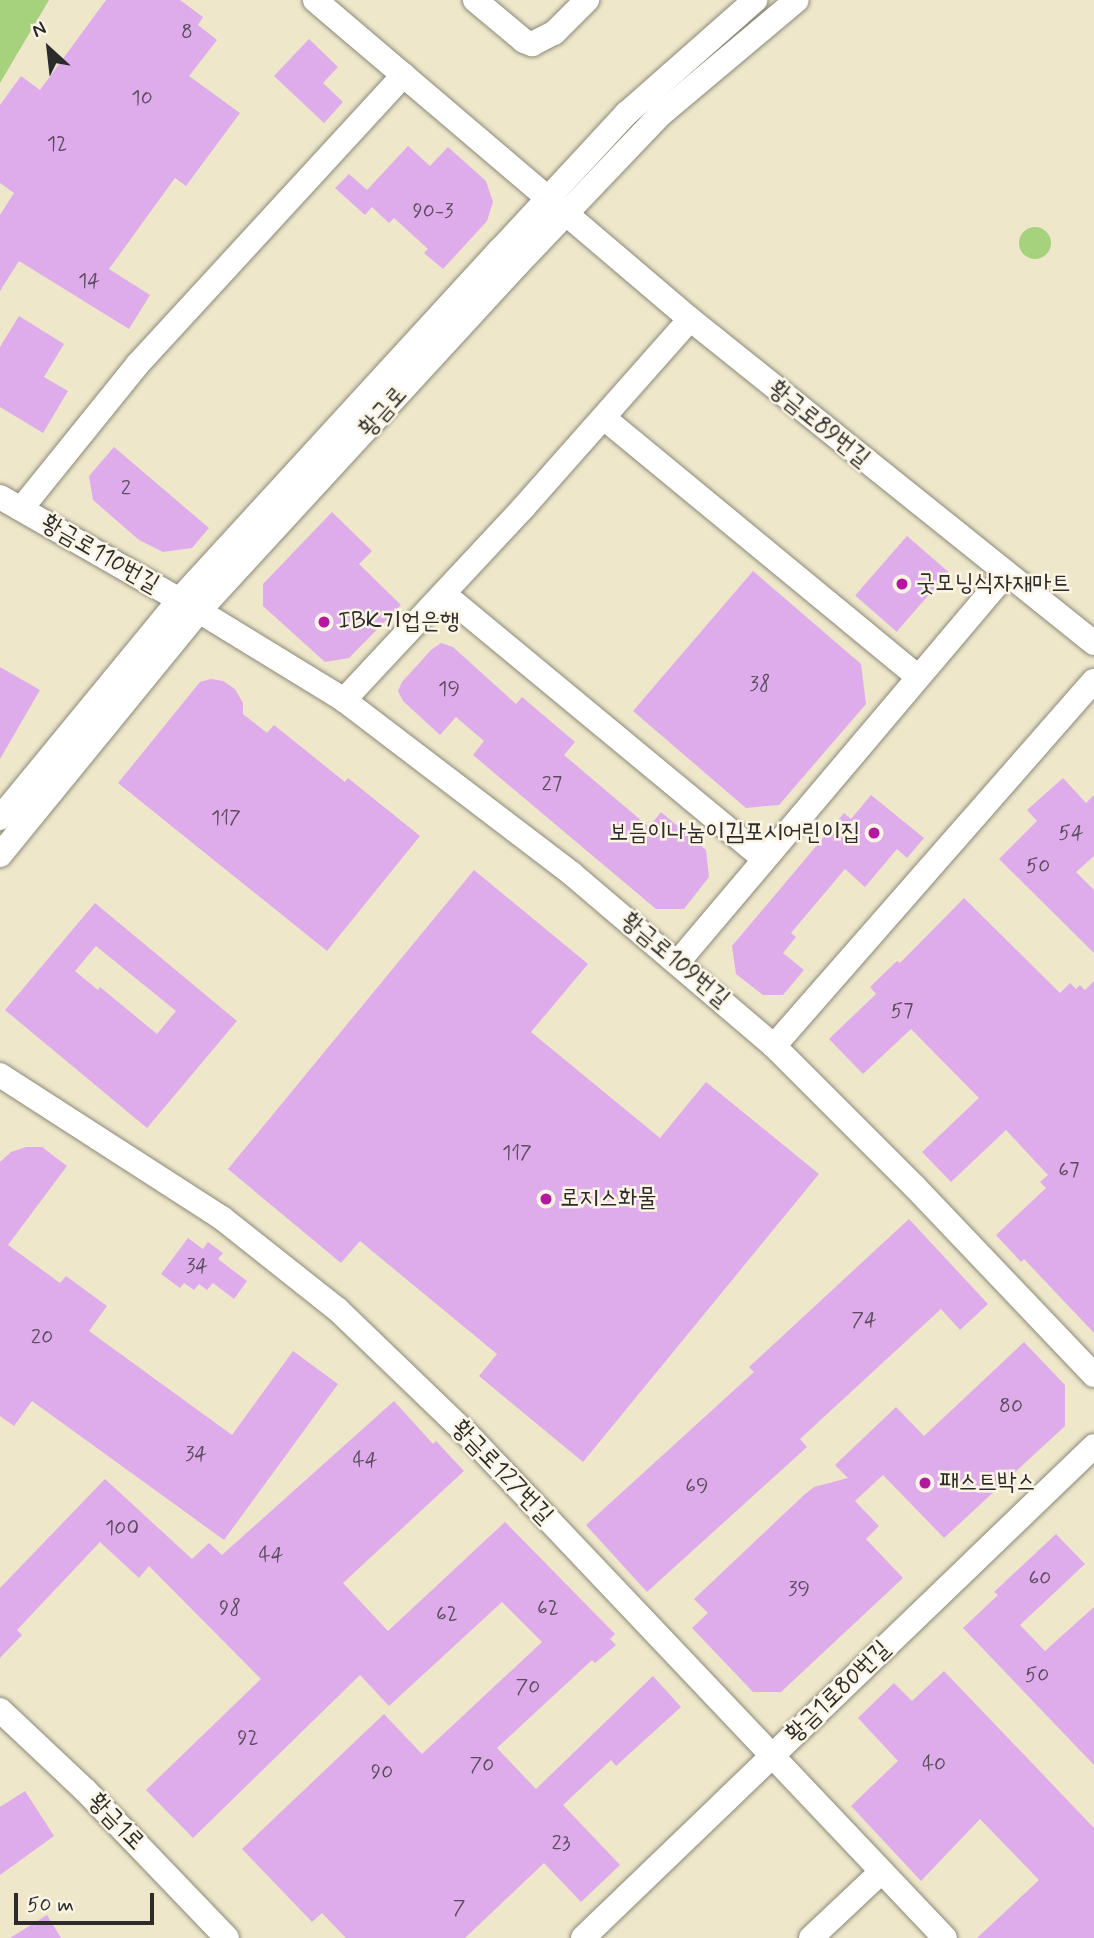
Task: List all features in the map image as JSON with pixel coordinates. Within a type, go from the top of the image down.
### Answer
[{"type":"street","points":[[315,0],[558,206]]},
{"type":"street","points":[[475,0],[532,44],[554,33],[587,0]]},
{"type":"street","name":"황금로","points":[[558,206],[627,113],[755,0]]},
{"type":"street","name":"황금로","points":[[0,818],[189,606],[558,206],[709,71],[797,0]]},
{"type":"street","points":[[11,503],[404,75]]},
{"type":"street","name":"황금로89번길","points":[[558,206],[690,319],[1005,575],[1094,643]]},
{"type":"street","points":[[344,700],[604,418],[690,319]]},
{"type":"street","points":[[604,418],[917,676]]},
{"type":"street","name":"황금로110번길","points":[[11,503],[189,606]]},
{"type":"street","points":[[678,962],[762,858],[1005,575]]},
{"type":"street","points":[[444,594],[762,858]]},
{"type":"street","name":"황금로","points":[[0,855],[189,606]]},
{"type":"street","name":"황금로109번길","points":[[189,606],[344,700],[572,874],[678,962],[774,1046],[914,1186],[1094,1376]]},
{"type":"street","points":[[774,1046],[1094,681]]},
{"type":"street","name":"황금로127번길","points":[[0,1075],[222,1218],[337,1309],[473,1440],[945,1938]]},
{"type":"street","name":"황금1로80번길","points":[[583,1938],[1094,1446]]},
{"type":"street","name":"황금1로","points":[[0,1710],[85,1790],[227,1938]]},
{"type":"street","points":[[811,1938],[881,1872]]},
{"type":"green space","points":[[0,0],[49,0],[0,83]]},
{"type":"green space","points":[[1035,227],[1046,232],[1051,243],[1046,254],[1035,259],[1024,254],[1019,243],[1024,232]]},
{"type":"building","points":[[106,0],[180,0],[203,17],[198,25],[217,40],[189,76],[240,113],[186,186],[175,178],[109,269],[150,295],[129,329],[19,261],[0,291],[0,215],[14,193],[0,183],[0,105],[21,76],[40,90]]},
{"type":"building","points":[[309,39],[338,67],[323,83],[343,102],[324,123],[274,76]]},
{"type":"building","points":[[408,146],[430,166],[448,147],[486,181],[493,202],[487,221],[443,269],[424,253],[428,249],[394,218],[389,223],[372,207],[365,215],[335,188],[349,174],[367,190]]},
{"type":"building","points":[[19,316],[64,344],[44,377],[68,391],[43,433],[0,407],[0,347]]},
{"type":"building","points":[[114,447],[209,528],[192,548],[163,552],[139,540],[93,500],[89,476]]},
{"type":"building","points":[[332,512],[372,551],[359,564],[401,605],[349,658],[325,662],[263,606],[263,584]]},
{"type":"building","name":"굿모닝식자재마트","points":[[907,536],[949,572],[897,632],[855,596]]},
{"type":"building","points":[[753,571],[861,664],[866,704],[779,805],[746,808],[633,711]]},
{"type":"building","points":[[441,643],[453,647],[516,704],[522,697],[575,742],[564,755],[649,827],[661,812],[706,850],[709,877],[684,909],[656,909],[473,755],[484,741],[456,717],[440,735],[403,701],[398,691],[402,682],[431,650]]},
{"type":"building","points":[[0,667],[40,690],[0,759]]},
{"type":"building","points":[[211,679],[223,681],[235,689],[243,703],[243,714],[267,733],[274,725],[345,782],[348,778],[420,836],[327,951],[118,783],[200,682]]},
{"type":"building","points":[[1063,778],[1086,803],[1094,795],[1094,856],[1076,872],[1094,890],[1094,953],[999,859],[1037,821],[1027,810]]},
{"type":"building","points":[[871,795],[924,838],[907,858],[897,849],[865,887],[845,869],[791,933],[796,937],[783,953],[804,970],[783,995],[763,995],[736,974],[732,946],[844,813],[851,819]]},
{"type":"building","points":[[474,870],[588,964],[531,1032],[660,1138],[706,1082],[819,1174],[583,1462],[479,1376],[497,1354],[360,1241],[341,1263],[228,1169]]},
{"type":"building","points":[[964,898],[1060,993],[1070,983],[1076,989],[1080,985],[1085,990],[1094,981],[1094,1333],[1024,1259],[1021,1262],[996,1235],[1046,1188],[1040,1182],[1048,1175],[1006,1130],[951,1182],[922,1152],[979,1098],[911,1029],[863,1074],[829,1039],[876,994],[870,987],[897,961],[900,963]]},
{"type":"building","points":[[95,903],[237,1021],[147,1128],[5,1010]],"holes":[[[96,946],[176,1011],[157,1034],[100,987],[98,990],[75,971]]]},
{"type":"building","points":[[26,1147],[42,1147],[67,1166],[8,1245],[60,1283],[66,1276],[107,1306],[89,1331],[232,1435],[293,1351],[338,1384],[224,1540],[32,1401],[14,1426],[0,1416],[0,1162],[11,1152]]},
{"type":"building","points":[[909,1219],[988,1304],[960,1330],[941,1309],[800,1439],[807,1447],[647,1592],[586,1525],[754,1372],[749,1367]]},
{"type":"building","points":[[188,1238],[203,1249],[208,1242],[223,1253],[218,1259],[247,1281],[234,1299],[213,1283],[207,1290],[199,1284],[194,1290],[184,1283],[180,1288],[161,1274]]},
{"type":"building","points":[[1024,1342],[1065,1385],[1065,1426],[944,1538],[883,1475],[855,1501],[879,1526],[866,1539],[903,1578],[781,1692],[753,1692],[692,1628],[708,1613],[694,1599],[814,1487],[848,1478],[835,1465],[896,1407],[924,1436]]},
{"type":"building","points":[[394,1401],[433,1444],[436,1441],[464,1471],[343,1583],[388,1631],[505,1522],[615,1634],[610,1639],[616,1645],[595,1663],[592,1660],[497,1748],[536,1789],[653,1676],[681,1707],[616,1766],[611,1760],[563,1805],[620,1865],[581,1902],[544,1863],[465,1938],[346,1938],[322,1913],[312,1922],[242,1849],[384,1714],[422,1754],[542,1642],[502,1602],[389,1706],[360,1675],[193,1838],[146,1790],[261,1679],[149,1566],[139,1578],[100,1542],[17,1630],[22,1635],[0,1658],[0,1588],[105,1479],[192,1559],[209,1543],[222,1555]]},
{"type":"building","points":[[1056,1534],[1085,1564],[1020,1625],[1045,1651],[1094,1607],[1094,1765],[963,1628],[998,1595],[994,1592]]},
{"type":"building","points":[[944,1671],[1094,1828],[1094,1938],[977,1938],[1039,1880],[980,1819],[921,1881],[851,1806],[898,1761],[858,1718],[894,1683],[912,1701]]},
{"type":"building","points":[[25,1791],[54,1836],[0,1875],[0,1807]]},
{"type":"building","points":[[47,1915],[61,1938],[10,1938]]},
{"type":"place","name":"굿모닝식자재마트","points":[[902,584]]},
{"type":"place","name":"IBK기업은행","points":[[324,622]]},
{"type":"place","name":"보듬이나눔이김포시어린이집","points":[[874,833]]},
{"type":"place","name":"로지스화물","points":[[546,1199]]},
{"type":"place","name":"패스트박스","points":[[925,1483]]}]
